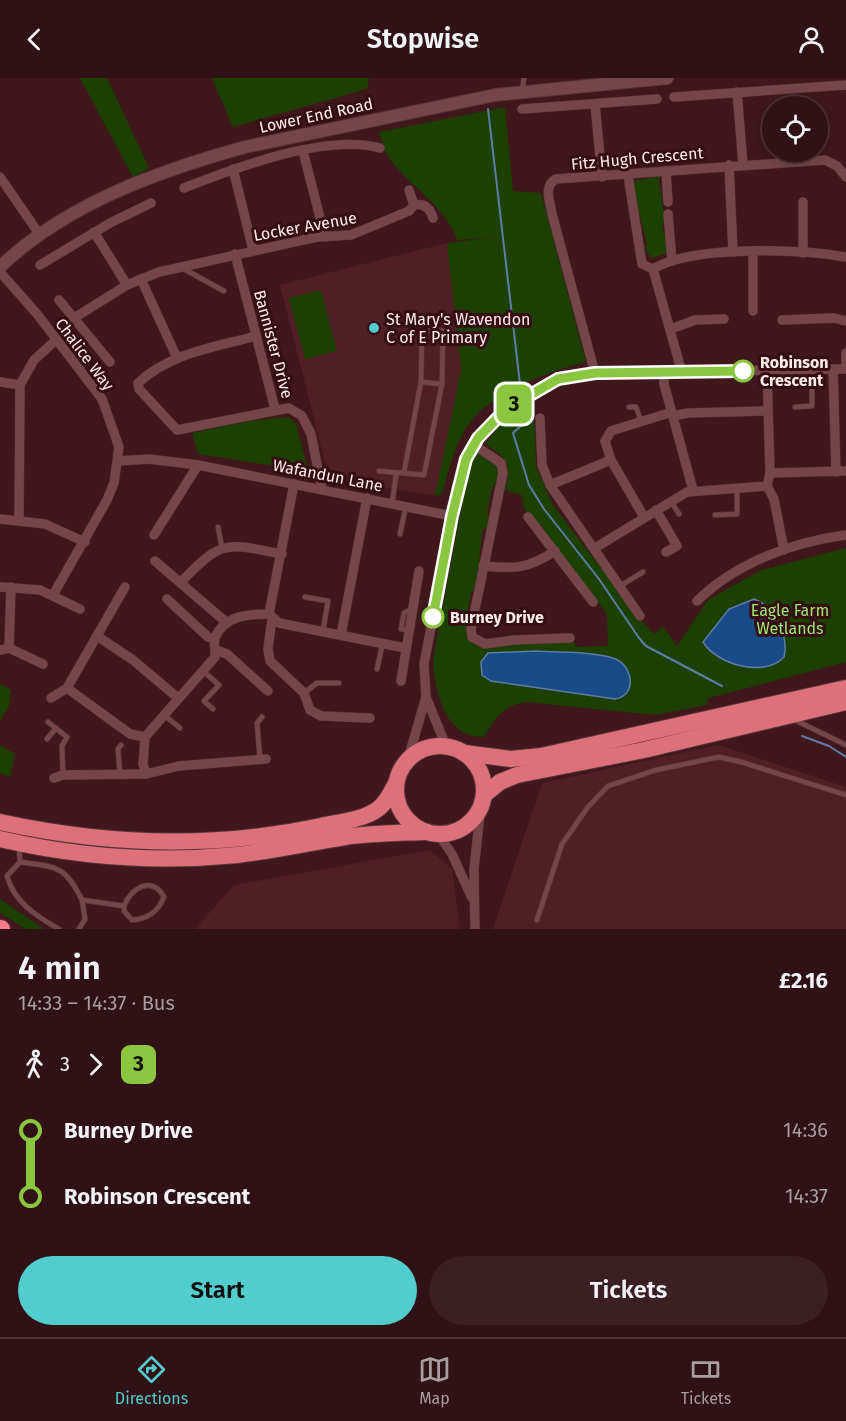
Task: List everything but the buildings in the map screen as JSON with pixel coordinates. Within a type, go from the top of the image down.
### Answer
[{"type":"highway","points":[[0,822],[76,837],[131,841],[236,839],[295,832],[353,819],[377,810],[388,798],[400,770],[408,759],[432,746],[446,746],[464,753],[511,759],[541,756],[846,688]]},
{"type":"highway","points":[[0,839],[76,853],[132,859],[237,855],[364,835],[452,832],[464,826],[474,817],[482,800],[500,782],[517,775],[644,750],[846,702]]},
{"type":"highway","points":[[464,753],[480,771],[482,800]]},
{"type":"highway","points":[[396,783],[400,809],[407,820],[433,833]]},
{"type":"street","name":"Lower End Road","points":[[0,270],[40,235],[71,215],[110,195],[214,155],[435,106],[522,92],[668,78]]},
{"type":"street","points":[[674,97],[846,86]]},
{"type":"street","points":[[737,92],[743,164]]},
{"type":"street","points":[[522,109],[657,99]]},
{"type":"street","points":[[595,104],[602,177]]},
{"type":"street","points":[[184,188],[233,169],[303,151],[365,144],[380,148]]},
{"type":"street","points":[[303,151],[325,237]]},
{"type":"street","name":"Fitz Hugh Crescent","points":[[595,373],[552,214],[548,187],[556,179],[825,160],[841,164],[846,177]]},
{"type":"street","points":[[729,165],[733,252]]},
{"type":"street","points":[[233,169],[253,250]]},
{"type":"street","points":[[666,171],[668,202]]},
{"type":"street","points":[[628,175],[642,264],[653,269],[696,255],[733,252],[846,256]]},
{"type":"street","points":[[0,177],[40,235]]},
{"type":"street","points":[[409,189],[414,205],[425,206],[434,218]]},
{"type":"street","points":[[803,202],[803,253]]},
{"type":"street","points":[[40,265],[94,232],[151,203]]},
{"type":"street","name":"Locker Avenue","points":[[74,318],[127,285],[141,279],[180,267],[253,250],[325,237],[336,238],[367,230],[402,215],[414,205]]},
{"type":"street","points":[[668,214],[672,261]]},
{"type":"street","points":[[94,232],[127,285]]},
{"type":"street","points":[[753,252],[753,310]]},
{"type":"street","name":"Bannister Drive","points":[[235,254],[275,409],[289,408],[302,416],[311,434],[322,489]]},
{"type":"street","points":[[653,269],[682,373]]},
{"type":"street","name":"Chalice Way","points":[[0,270],[102,399],[116,436],[118,461],[114,483],[85,542],[53,595]]},
{"type":"street","points":[[141,279],[177,358]]},
{"type":"street","points":[[59,300],[110,362]]},
{"type":"street","points":[[782,320],[834,318],[846,321]]},
{"type":"street","points":[[671,329],[695,320],[724,319]]},
{"type":"street","points":[[256,336],[177,358],[150,372],[138,383],[143,397],[177,430],[275,409]]},
{"type":"street","points":[[19,520],[20,385],[34,360],[56,340]]},
{"type":"street","points":[[846,353],[846,363]]},
{"type":"street","points":[[770,473],[841,471],[833,369]]},
{"type":"street","points":[[446,746],[426,697],[424,664],[452,516],[466,459],[474,445],[506,409],[558,379],[595,373],[846,369]]},
{"type":"street","points":[[767,370],[770,473],[767,486],[774,499],[784,550]]},
{"type":"street","points":[[664,373],[664,384],[693,490]]},
{"type":"street","points":[[0,382],[20,385]]},
{"type":"street","points":[[644,517],[611,460],[605,441],[611,431],[641,421],[688,412],[768,411]]},
{"type":"street","points":[[540,418],[542,465],[550,485],[640,616]]},
{"type":"street","points":[[474,445],[501,463],[503,473],[471,629],[472,638],[485,644],[514,639],[570,638]]},
{"type":"street","name":"Wafandun Lane","points":[[118,461],[149,459],[198,465],[452,516]]},
{"type":"street","points":[[550,485],[611,460]]},
{"type":"street","points":[[154,535],[198,465]]},
{"type":"street","points":[[294,484],[271,616],[268,649],[270,661],[304,693],[310,710],[321,716],[355,712],[370,718]]},
{"type":"street","points":[[595,548],[693,490],[767,486]]},
{"type":"street","points":[[341,635],[367,498]]},
{"type":"street","points":[[656,510],[677,546],[666,552]]},
{"type":"street","points":[[528,517],[593,602]]},
{"type":"street","points":[[0,519],[45,524],[85,542]]},
{"type":"street","points":[[697,601],[735,571],[819,538],[846,535]]},
{"type":"street","points":[[181,582],[207,555],[222,548],[237,546],[282,554]]},
{"type":"street","points":[[483,566],[514,569],[538,563],[555,551]]},
{"type":"street","points":[[155,561],[227,623]]},
{"type":"street","points":[[401,681],[419,571]]},
{"type":"street","points":[[51,698],[67,688],[125,586]]},
{"type":"street","points":[[0,587],[40,590],[80,609]]},
{"type":"street","points":[[11,587],[4,649],[43,664]]},
{"type":"street","points":[[167,598],[208,637],[215,639]]},
{"type":"street","points":[[146,774],[143,764],[145,737],[215,657],[215,639],[227,623],[243,615],[271,616],[323,631],[405,648]]},
{"type":"street","points":[[97,636],[140,666],[178,698]]},
{"type":"street","points":[[216,650],[228,654],[268,691]]},
{"type":"street","points":[[67,688],[130,734],[145,737]]},
{"type":"street","points":[[408,759],[426,697]]},
{"type":"street","points":[[58,777],[146,774],[179,766],[263,759]]},
{"type":"street","points":[[475,929],[474,869],[482,800]]},
{"type":"street","points":[[433,833],[452,854],[473,900]]},
{"type":"lane","points":[[522,92],[524,78]]},
{"type":"lane","points":[[180,267],[224,291]]},
{"type":"lane","points":[[379,471],[396,475],[404,472],[424,475],[442,384],[443,331],[422,331],[421,382],[404,472]]},
{"type":"lane","points":[[795,407],[812,406],[812,369]]},
{"type":"lane","points":[[421,382],[442,384]]},
{"type":"lane","points":[[629,407],[636,407],[641,421]]},
{"type":"lane","points":[[392,504],[396,475]]},
{"type":"lane","points":[[716,515],[737,514],[737,489]]},
{"type":"lane","points":[[671,501],[680,514]]},
{"type":"lane","points":[[400,534],[406,506]]},
{"type":"lane","points":[[218,526],[222,548]]},
{"type":"lane","points":[[620,586],[643,572]]},
{"type":"lane","points":[[305,597],[328,601],[323,631]]},
{"type":"lane","points":[[377,669],[383,642]]},
{"type":"lane","points":[[203,670],[219,685],[204,701],[213,709]]},
{"type":"lane","points":[[304,693],[317,683],[339,683]]},
{"type":"lane","points":[[164,715],[180,728]]},
{"type":"lane","points":[[787,716],[846,745]]},
{"type":"lane","points":[[262,717],[257,723],[263,759]]},
{"type":"lane","points":[[48,722],[67,737],[62,746],[58,777]]},
{"type":"lane","points":[[47,739],[56,728]]},
{"type":"lane","points":[[120,775],[118,749],[121,745]]},
{"type":"lane","points":[[537,920],[562,844],[588,807],[608,786],[656,770],[718,757],[846,795]]},
{"type":"lane","points":[[19,844],[20,862],[7,876],[10,890],[19,902],[58,929]]},
{"type":"lane","points":[[20,862],[60,868],[75,885],[82,900],[85,919],[79,929]]},
{"type":"lane","points":[[141,885],[153,886],[160,890],[164,897],[152,915],[140,920],[132,920],[124,911],[124,906],[129,893],[141,885]]},
{"type":"lane","points":[[82,900],[124,906]]},
{"type":"shaded area","name":"St Mary's Wavendon C of E Primary","points":[[447,243],[461,370],[435,496],[329,478],[280,285]]},
{"type":"shaded area","points":[[719,745],[846,787],[846,929],[493,929],[542,783]]},
{"type":"shaded area","points":[[430,850],[452,869],[460,929],[195,929],[234,885]]},
{"type":"green space","points":[[80,78],[107,78],[149,168],[133,177]]},
{"type":"green space","points":[[212,78],[369,78],[367,89],[233,127]]},
{"type":"green space","points":[[505,107],[513,191],[541,193],[586,362],[524,384],[481,410],[465,429],[453,456],[442,494],[435,496],[461,370],[447,243],[497,237],[457,240],[452,228],[436,206],[389,158],[379,132]]},
{"type":"green space","points":[[661,176],[659,180],[665,221],[662,224],[668,253],[651,258],[645,248],[647,245],[640,215],[636,211],[634,181]]},
{"type":"green space","points":[[321,290],[337,351],[305,359],[289,298]]},
{"type":"green space","name":"Eagle Farm Wetlands","points":[[534,405],[536,466],[553,505],[641,621],[655,634],[663,627],[677,646],[708,600],[761,570],[846,548],[846,662],[708,698],[707,705],[655,715],[526,702],[511,706],[506,710],[496,719],[484,737],[470,735],[459,730],[444,710],[439,698],[433,660],[470,462],[475,455],[482,453],[498,466],[499,476],[491,491],[487,528],[483,529],[477,582],[475,590],[471,592],[466,622],[468,640],[573,634],[575,647],[608,646],[607,614],[524,508],[522,495],[505,490],[508,474],[506,462],[503,457],[485,444],[499,426]]},
{"type":"green space","points":[[288,417],[296,423],[308,471],[198,454],[192,433],[249,421]]},
{"type":"green space","points":[[0,684],[11,690],[9,706],[0,721]]},
{"type":"green space","points":[[0,745],[15,754],[10,777],[0,773]]},
{"type":"green space","points":[[0,899],[44,929],[26,929],[0,913]]},
{"type":"water","points":[[754,599],[768,608],[779,623],[785,649],[784,657],[776,663],[754,668],[719,657],[703,642],[729,609]]},
{"type":"water","points":[[536,651],[584,653],[613,658],[625,667],[630,686],[622,697],[615,699],[491,681],[482,675],[481,662],[488,653]]},
{"type":"waterway","points":[[488,109],[520,384]]},
{"type":"waterway","points":[[524,423],[513,433],[529,485],[544,509],[599,579],[639,638],[646,646],[722,686]]},
{"type":"waterway","points":[[802,736],[829,746],[846,757]]},
{"type":"bus line","name":"3","points":[[433,617],[452,516],[466,459],[478,438],[506,409],[558,379],[595,373],[743,371]]},
{"type":"place","name":"St Mary's Wavendon C of E Primary","points":[[374,328]]},
{"type":"place","name":"Robinson Crescent","points":[[743,371]]},
{"type":"place","name":"Burney Drive","points":[[433,617]]}]
